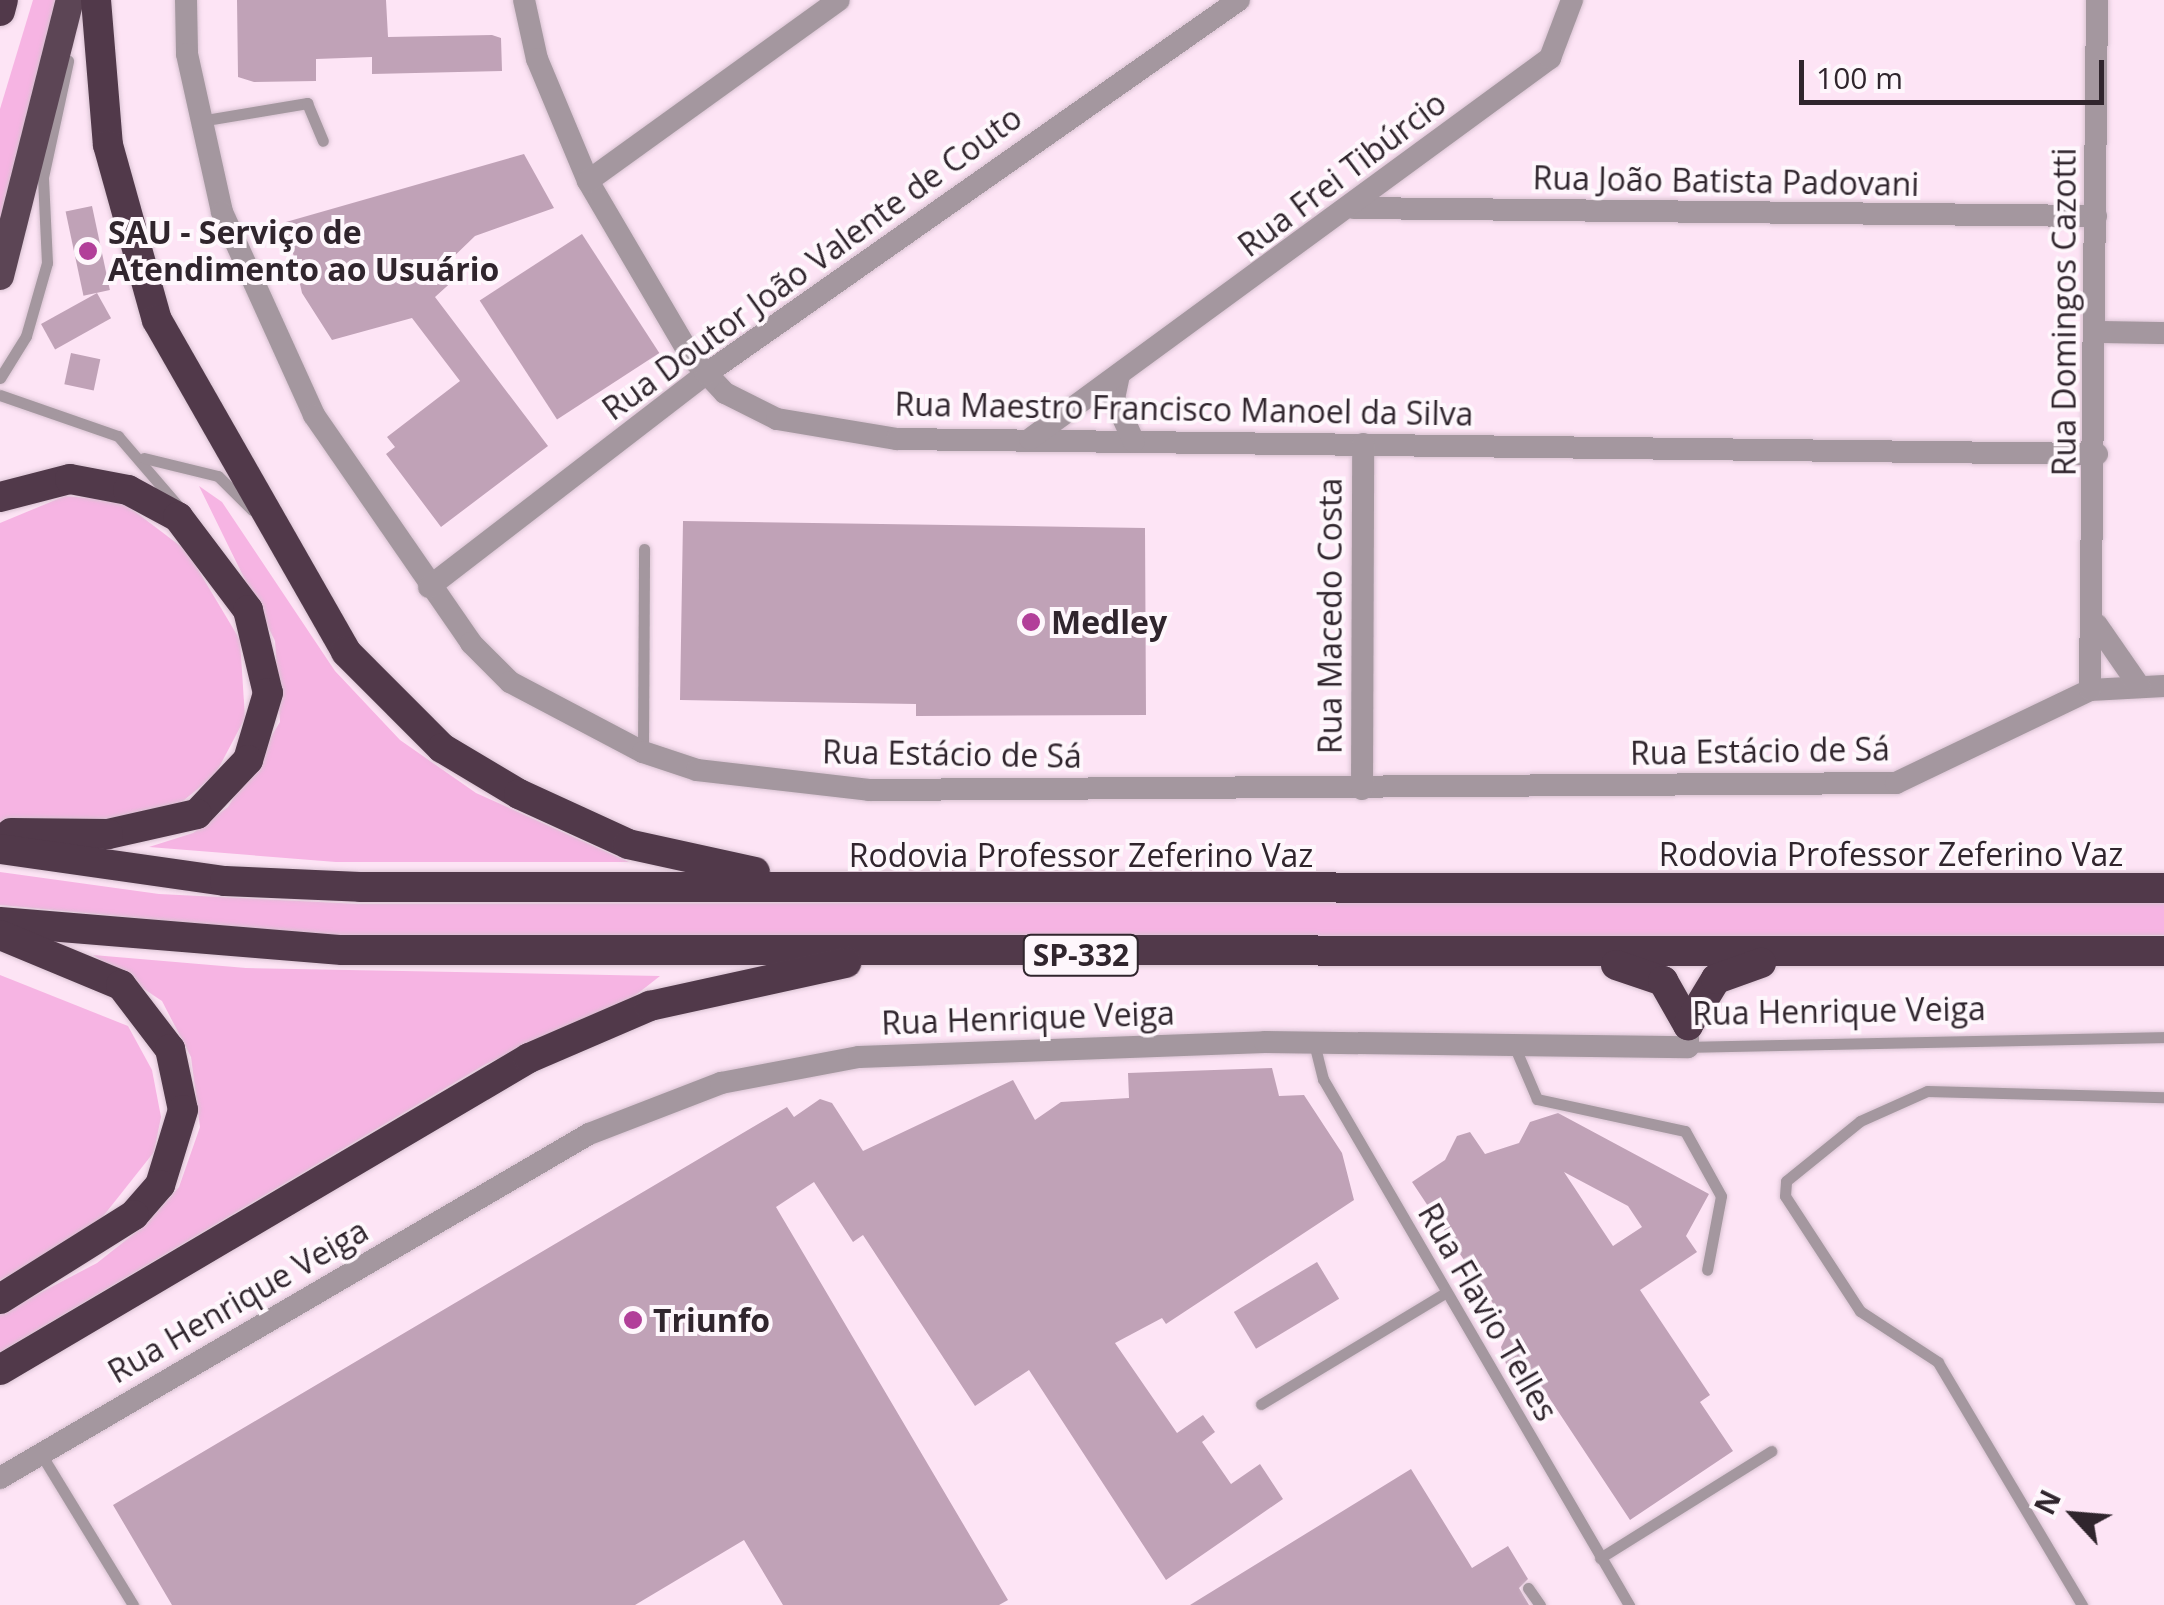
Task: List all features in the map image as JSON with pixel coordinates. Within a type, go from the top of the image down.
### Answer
[{"type":"highway","points":[[0,11],[3,0]]},
{"type":"highway","points":[[0,276],[72,0]]},
{"type":"highway","points":[[96,0],[105,128],[146,288],[194,397],[318,612],[391,703],[519,794],[582,827],[701,864],[882,890]]},
{"type":"highway","points":[[0,497],[70,478],[128,490],[178,517],[215,556],[248,610],[266,669],[267,713],[235,781],[172,824],[0,832]]},
{"type":"highway","name":"Rodovia Professor Zeferino Vaz","points":[[0,848],[244,882],[882,890],[2164,888]]},
{"type":"highway","name":"SP-332","points":[[0,922],[342,950],[1040,956],[2164,951]]},
{"type":"highway","points":[[0,935],[121,985],[170,1049],[183,1110],[160,1186],[134,1215],[0,1299]]},
{"type":"highway","points":[[1688,1036],[1730,970],[1906,952]]},
{"type":"highway","points":[[1488,953],[1637,967],[1663,981],[1688,1036]]},
{"type":"highway","points":[[0,1370],[452,1100],[600,1025],[837,964],[1040,956]]},
{"type":"street","name":"Rua Estácio de Sá","points":[[186,0],[200,122],[251,289],[314,415],[430,587],[510,682],[643,752],[697,770],[869,790],[1896,784],[2090,690],[2164,686]]},
{"type":"street","name":"Rua Maestro Francisco Manoel da Silva","points":[[524,0],[537,59],[588,181],[706,374],[777,419],[831,433],[1134,442],[2097,454]]},
{"type":"street","points":[[588,181],[840,0]]},
{"type":"street","name":"Rua Doutor João Valente de Couto","points":[[430,587],[706,374],[1238,0]]},
{"type":"street","name":"Rua Frei Tibúrcio","points":[[1030,439],[1354,208],[1554,53],[1572,0]]},
{"type":"street","name":"Rua Domingos Cazotti","points":[[2090,690],[2097,625],[2097,0]]},
{"type":"street","name":"Rua João Batista Padovani","points":[[1354,208],[2096,216]]},
{"type":"street","points":[[2097,332],[2164,333]]},
{"type":"street","points":[[1119,375],[1114,398],[1134,442]]},
{"type":"street","name":"Rua Macedo Costa","points":[[1362,789],[1363,444]]},
{"type":"street","points":[[2097,625],[2140,686]]},
{"type":"street","name":"Rua Henrique Veiga","points":[[0,1478],[589,1134],[721,1083],[859,1057],[1314,1040],[1514,1043],[1688,1036]]},
{"type":"lane","points":[[0,378],[26,336],[46,263],[43,177],[72,0]]},
{"type":"lane","points":[[200,122],[307,104],[323,141]]},
{"type":"lane","points":[[0,396],[97,426],[144,458],[215,556]]},
{"type":"lane","points":[[144,458],[218,476],[271,530]]},
{"type":"lane","points":[[643,752],[644,548]]},
{"type":"lane","name":"Rua Henrique Veiga","points":[[1688,1036],[2164,1037]]},
{"type":"lane","name":"Rua Flavio Telles","points":[[1314,1040],[1324,1078],[1629,1605]]},
{"type":"lane","points":[[1514,1043],[1537,1099],[1685,1132],[1721,1196],[1707,1270]]},
{"type":"lane","points":[[2082,1605],[1938,1362],[1860,1311],[1785,1196],[1786,1181],[1860,1121],[1927,1091],[2164,1097]]},
{"type":"lane","points":[[1261,1404],[1445,1293]]},
{"type":"lane","points":[[1600,1558],[1771,1452]]},
{"type":"lane","points":[[41,1454],[132,1605]]},
{"type":"lane","points":[[1528,1588],[1540,1605]]},
{"type":"shaded area","points":[[33,0],[58,0],[0,228],[0,109]]},
{"type":"shaded area","points":[[199,486],[222,502],[335,671],[400,740],[476,793],[629,862],[336,862],[149,847],[193,833],[228,807],[280,722],[275,641]]},
{"type":"shaded area","points":[[65,496],[121,501],[187,551],[240,640],[245,718],[215,775],[178,805],[85,823],[0,823],[0,523]]},
{"type":"shaded area","points":[[0,872],[159,894],[359,904],[2164,901],[2164,935],[353,938],[0,905]]},
{"type":"shaded area","points":[[93,955],[246,968],[660,976],[632,998],[486,1064],[0,1352],[0,1314],[97,1263],[145,1225],[179,1187],[200,1127],[191,1057],[162,1001]]},
{"type":"shaded area","points":[[0,975],[128,1026],[152,1070],[161,1117],[154,1152],[93,1229],[0,1280]]},
{"type":"building","points":[[237,0],[386,0],[388,37],[492,35],[501,38],[502,71],[372,74],[372,57],[316,59],[316,81],[254,82],[238,77]]},
{"type":"building","points":[[524,154],[554,208],[475,236],[445,265],[456,278],[435,297],[548,446],[441,527],[386,454],[395,447],[387,437],[460,381],[412,318],[332,340],[302,293],[286,222]]},
{"type":"building","name":"SAU - Serviço de Atendimento ao Usuário","points":[[92,206],[110,290],[83,296],[66,212]]},
{"type":"building","points":[[582,234],[659,353],[557,420],[480,300]]},
{"type":"building","name":"SAU - Serviço de Atendimento ao Usuário","points":[[97,293],[111,318],[55,349],[41,324]]},
{"type":"building","name":"SAU - Serviço de Atendimento ao Usuário","points":[[71,353],[100,359],[94,391],[64,384]]},
{"type":"building","points":[[683,521],[1145,528],[1146,715],[916,716],[916,704],[680,700]]},
{"type":"building","name":"Triunfo","points":[[1272,1068],[1279,1096],[1304,1095],[1342,1153],[1354,1200],[1166,1324],[1162,1318],[1115,1343],[1177,1433],[1203,1415],[1215,1432],[1202,1442],[1231,1484],[1260,1464],[1283,1499],[1166,1580],[1029,1370],[975,1406],[863,1235],[853,1242],[814,1182],[776,1207],[1008,1600],[999,1605],[783,1605],[744,1540],[635,1605],[172,1605],[113,1505],[787,1107],[794,1117],[820,1099],[832,1103],[863,1151],[1013,1080],[1035,1120],[1061,1102],[1129,1098],[1128,1073]]},
{"type":"building","points":[[1558,1113],[1709,1194],[1686,1236],[1697,1252],[1640,1290],[1710,1395],[1700,1402],[1733,1451],[1630,1520],[1538,1381],[1506,1364],[1501,1347],[1510,1329],[1412,1182],[1445,1160],[1457,1136],[1470,1132],[1485,1154],[1519,1143],[1530,1122]],"holes":[[[1564,1172],[1628,1206],[1642,1227],[1613,1246]]]},
{"type":"building","points":[[1317,1262],[1339,1299],[1256,1349],[1234,1312]]},
{"type":"building","points":[[1411,1469],[1472,1568],[1508,1546],[1528,1579],[1519,1588],[1529,1605],[1190,1605]]},
{"type":"place","name":"SAU - Serviço de Atendimento ao Usuário","points":[[88,251]]},
{"type":"place","name":"Medley","points":[[1031,622]]},
{"type":"place","name":"Triunfo","points":[[633,1320]]}]
